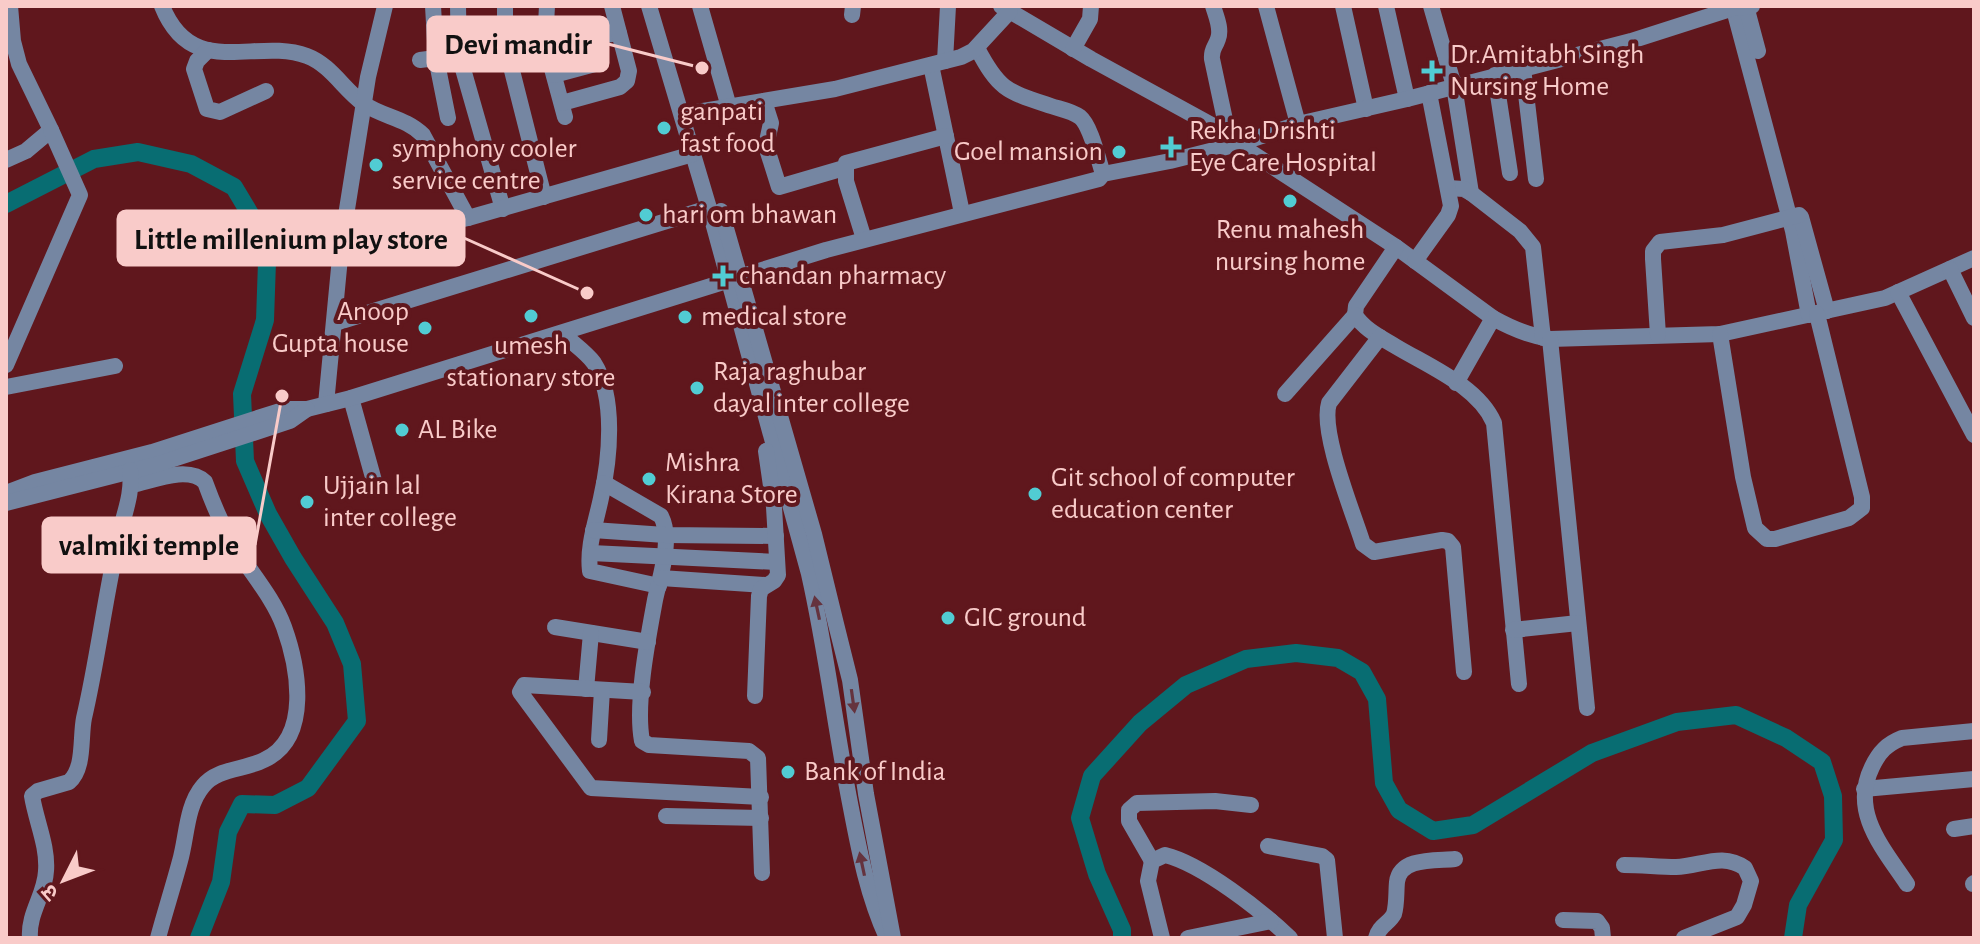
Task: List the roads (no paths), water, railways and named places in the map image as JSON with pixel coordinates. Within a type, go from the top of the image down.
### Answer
[{"type":"street","points":[[162,6],[169,24],[176,31],[208,50],[307,56],[322,65],[364,105],[412,124],[423,135],[468,218]]},
{"type":"street","points":[[326,404],[341,247],[368,77],[385,6]]},
{"type":"street","points":[[433,6],[428,59],[448,118]]},
{"type":"street","points":[[458,6],[459,55],[503,209]]},
{"type":"street","points":[[505,6],[505,43],[544,197]]},
{"type":"street","points":[[547,6],[545,43],[564,110],[620,87],[627,81],[629,71],[612,6]]},
{"type":"street","points":[[649,6],[709,208],[814,534],[850,680],[866,794],[893,938]]},
{"type":"street","points":[[659,6],[691,113],[734,278],[764,414],[809,574],[862,863],[871,902],[887,938]]},
{"type":"street","points":[[700,6],[729,107]]},
{"type":"street","points":[[948,6],[938,63],[946,136],[962,213]]},
{"type":"street","points":[[1073,49],[1090,19],[1091,6]]},
{"type":"street","points":[[1213,6],[1220,29],[1212,59],[1233,139]]},
{"type":"street","points":[[1266,6],[1298,124]]},
{"type":"street","points":[[1343,6],[1366,109]]},
{"type":"street","points":[[1386,6],[1407,99]]},
{"type":"street","points":[[1431,6],[1454,86],[1471,193]]},
{"type":"street","points":[[6,493],[35,482],[154,458],[864,239],[1099,179],[1103,174],[1170,161],[1233,139],[1407,99],[1631,41],[1742,7],[1862,497],[1859,514],[1775,539],[1767,539],[1755,528],[1743,477],[1720,334]]},
{"type":"street","points":[[691,113],[835,89],[961,57],[977,48],[1005,9],[1233,139],[1396,247],[1493,318],[1510,328],[1547,339],[1720,334],[1885,298],[1974,258]]},
{"type":"street","points":[[6,365],[80,195],[19,64],[9,10]]},
{"type":"street","points":[[428,59],[505,43],[545,43],[619,33]]},
{"type":"street","points":[[977,48],[1000,84],[1023,97],[1083,119],[1103,174]]},
{"type":"street","points":[[208,50],[194,69],[207,109],[220,112],[266,91]]},
{"type":"street","points":[[554,75],[595,64]]},
{"type":"street","points":[[1523,68],[1536,179]]},
{"type":"street","points":[[1495,75],[1510,173]]},
{"type":"street","points":[[1415,261],[1448,215],[1451,206],[1429,93]]},
{"type":"street","points":[[764,101],[771,123],[766,146],[779,187],[844,168],[850,161],[946,136]]},
{"type":"street","points":[[6,160],[26,151],[51,130]]},
{"type":"street","points":[[341,247],[503,209],[693,154]]},
{"type":"street","points":[[844,168],[864,239]]},
{"type":"street","points":[[1448,188],[1464,189],[1471,193],[1520,231],[1533,247],[1547,339],[1587,708]]},
{"type":"street","points":[[335,323],[709,208]]},
{"type":"street","points":[[1658,335],[1653,259],[1656,246],[1664,240],[1723,235],[1795,216]]},
{"type":"street","points":[[1285,394],[1355,315],[1356,306],[1396,247]]},
{"type":"street","points":[[1950,269],[1974,318]]},
{"type":"street","points":[[1898,292],[1974,435]]},
{"type":"street","points":[[1355,315],[1360,323],[1380,337],[1456,383],[1483,405],[1494,423],[1519,684]]},
{"type":"street","points":[[1456,383],[1493,318]]},
{"type":"street","points":[[562,333],[592,361],[603,384],[611,415],[604,483],[593,530],[590,569],[593,574],[660,582],[765,585],[777,579],[764,414]]},
{"type":"street","points":[[1380,337],[1329,403],[1329,433],[1363,544],[1368,549],[1374,552],[1442,540],[1453,547],[1464,672]]},
{"type":"street","points":[[6,387],[115,366]]},
{"type":"street","points":[[351,398],[376,488]]},
{"type":"street","points":[[30,938],[29,922],[44,885],[46,868],[32,796],[38,791],[69,782],[76,773],[131,478],[154,458]]},
{"type":"street","points":[[6,503],[131,478],[199,476],[205,482],[234,545],[283,624],[299,683],[293,724],[277,752],[264,761],[212,778],[198,793],[191,808],[181,858],[158,938]]},
{"type":"street","points":[[604,483],[661,516],[665,535],[660,582],[648,642],[641,736],[645,744],[749,751],[760,761],[762,873]]},
{"type":"street","points":[[593,530],[665,535],[776,536]]},
{"type":"street","points":[[591,553],[777,562]]},
{"type":"street","points":[[755,696],[759,596],[765,585]]},
{"type":"street","points":[[1513,630],[1578,623]]},
{"type":"street","points":[[555,627],[648,642]]},
{"type":"street","points":[[591,633],[599,740]]},
{"type":"street","points":[[643,692],[524,685],[520,692],[588,786],[610,790],[761,797]]},
{"type":"street","points":[[1907,884],[1868,823],[1864,789],[1875,760],[1893,741],[1902,738],[1974,731]]},
{"type":"street","points":[[1864,789],[1974,779]]},
{"type":"street","points":[[1150,938],[1161,930],[1148,881],[1152,861],[1129,821],[1129,810],[1137,803],[1215,801],[1251,805]]},
{"type":"street","points":[[666,816],[761,818]]},
{"type":"street","points":[[1954,829],[1974,826]]},
{"type":"street","points":[[1268,846],[1322,856],[1327,860],[1335,938]]},
{"type":"street","points":[[1152,861],[1165,855],[1172,856],[1231,890],[1290,938]]},
{"type":"street","points":[[1376,938],[1379,928],[1392,918],[1398,877],[1403,868],[1411,864],[1455,859]]},
{"type":"street","points":[[1624,865],[1679,867],[1716,860],[1729,861],[1745,868],[1751,881],[1741,912],[1731,921],[1684,938]]},
{"type":"street","points":[[1563,920],[1597,921],[1603,938]]},
{"type":"street","points":[[1188,938],[1271,921]]},
{"type":"waterway","points":[[6,204],[94,159],[138,152],[191,164],[234,187],[259,229],[267,262],[265,320],[242,394],[245,461],[268,514],[335,623],[352,664],[357,721],[308,788],[275,805],[242,804],[228,832],[221,882],[199,938]]},
{"type":"waterway","points":[[1122,938],[1122,930],[1097,874],[1080,818],[1092,776],[1140,723],[1186,685],[1246,659],[1296,653],[1338,658],[1362,672],[1377,699],[1384,783],[1399,810],[1433,831],[1473,825],[1592,753],[1677,722],[1736,715],[1786,738],[1822,762],[1833,796],[1834,840],[1798,905],[1793,938]]},
{"type":"place","name":"Devi mandir","points":[[702,68]]},
{"type":"place","name":"Dr.Amitabh Singh Nursing Home","points":[[1432,71]]},
{"type":"place","name":"ganpati fast food","points":[[664,128]]},
{"type":"place","name":"Rekha Drishti Eye Care Hospital","points":[[1171,147]]},
{"type":"place","name":"Goel mansion","points":[[1119,152]]},
{"type":"place","name":"symphony cooler service centre","points":[[376,165]]},
{"type":"place","name":"Renu mahesh nursing home","points":[[1290,201]]},
{"type":"place","name":"hari om bhawan","points":[[646,215]]},
{"type":"place","name":"chandan pharmacy","points":[[723,276]]},
{"type":"place","name":"Little millenium play store","points":[[587,293]]},
{"type":"place","name":"umesh stationary store","points":[[531,316]]},
{"type":"place","name":"medical store","points":[[685,317]]},
{"type":"place","name":"Anoop Gupta house","points":[[425,328]]},
{"type":"place","name":"Raja raghubar dayal inter college","points":[[697,388]]},
{"type":"place","name":"valmiki temple","points":[[282,396]]},
{"type":"place","name":"AL Bike","points":[[402,430]]},
{"type":"place","name":"Mishra Kirana Store","points":[[649,479]]},
{"type":"place","name":"Git school of computer education center","points":[[1035,494]]},
{"type":"place","name":"Ujjain lal inter college","points":[[307,502]]},
{"type":"place","name":"GIC ground","points":[[948,618]]},
{"type":"place","name":"Bank of India","points":[[788,772]]}]
